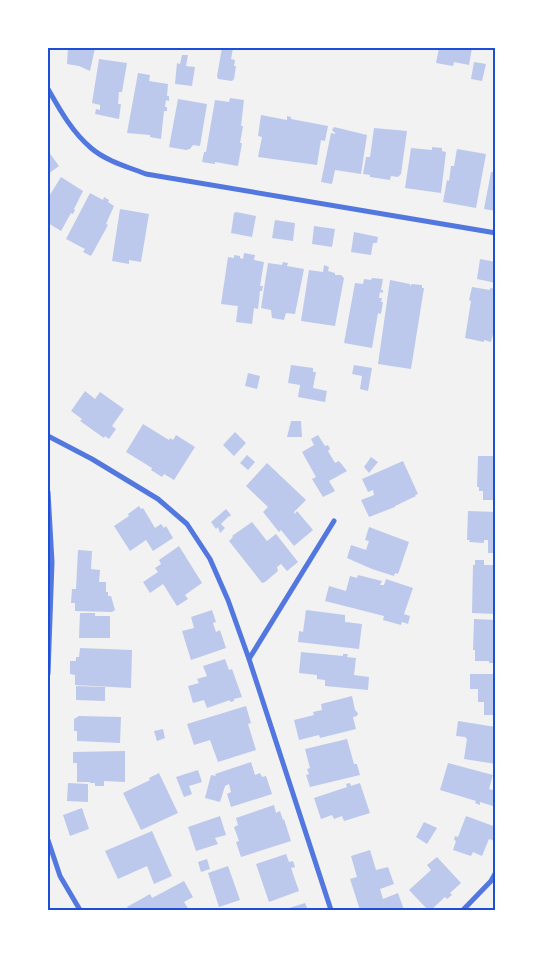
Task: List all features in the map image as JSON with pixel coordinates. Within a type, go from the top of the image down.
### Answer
[{"type":"street","points":[[48,89],[69,123],[91,148],[115,163],[146,174],[496,233]]},
{"type":"street","points":[[48,436],[92,459],[158,499],[187,524],[210,558],[228,600],[249,659],[331,910]]},
{"type":"street","points":[[48,492],[52,562],[48,674]]},
{"type":"street","points":[[249,659],[334,521]]},
{"type":"street","points":[[48,840],[60,876],[80,910]]},
{"type":"street","points":[[463,910],[496,872]]},
{"type":"building","points":[[68,48],[95,48],[90,71],[79,66],[67,64]]},
{"type":"building","points":[[222,48],[233,48],[231,59],[235,60],[234,66],[236,66],[232,81],[218,79],[217,76]]},
{"type":"building","points":[[439,48],[472,48],[469,65],[454,62],[453,66],[436,63]]},
{"type":"building","points":[[182,55],[188,55],[186,66],[195,67],[192,86],[175,84],[177,63],[180,64]]},
{"type":"building","points":[[99,59],[127,63],[122,92],[119,92],[118,104],[121,104],[119,119],[95,114],[96,109],[100,110],[100,105],[92,103]]},
{"type":"building","points":[[474,62],[486,64],[482,81],[471,79]]},
{"type":"building","points":[[138,73],[150,75],[149,81],[168,84],[167,96],[169,96],[169,101],[166,100],[165,107],[167,107],[167,111],[164,111],[161,139],[150,137],[150,135],[127,133]]},
{"type":"building","points":[[230,98],[244,100],[240,143],[242,143],[238,166],[202,162],[204,152],[206,152],[215,100],[229,102]]},
{"type":"building","points":[[178,99],[207,104],[200,146],[193,145],[190,149],[186,150],[169,147]]},
{"type":"building","points":[[261,115],[287,120],[287,116],[291,117],[291,119],[328,126],[325,141],[321,140],[317,165],[258,157],[262,137],[258,136]]},
{"type":"building","points":[[334,127],[367,135],[361,174],[335,170],[332,184],[321,182],[331,133],[336,134],[332,130]]},
{"type":"building","points":[[374,128],[407,131],[401,174],[398,177],[391,176],[390,180],[363,174],[366,157],[370,157]]},
{"type":"building","points":[[432,147],[442,148],[442,151],[446,152],[441,193],[405,188],[411,148],[432,150]]},
{"type":"building","points":[[457,149],[486,154],[476,208],[443,202],[447,180],[449,181],[451,166],[454,166]]},
{"type":"building","points":[[48,151],[59,166],[48,174]]},
{"type":"building","points":[[491,172],[496,172],[496,211],[484,209]]},
{"type":"building","points":[[61,177],[83,191],[73,214],[71,213],[61,231],[48,223],[48,198]]},
{"type":"building","points":[[90,193],[103,200],[104,197],[114,206],[106,224],[108,225],[91,256],[83,252],[85,249],[66,239]]},
{"type":"building","points":[[120,209],[149,214],[141,262],[129,260],[129,264],[112,261]]},
{"type":"building","points":[[234,213],[256,216],[252,237],[231,233]]},
{"type":"building","points":[[275,220],[295,223],[293,241],[272,238]]},
{"type":"building","points":[[314,226],[335,229],[332,247],[312,244]]},
{"type":"building","points":[[354,232],[378,237],[377,243],[373,243],[371,255],[351,252]]},
{"type":"building","points":[[244,253],[255,255],[254,260],[264,262],[260,286],[263,286],[262,291],[260,291],[258,309],[254,308],[252,324],[236,322],[238,306],[221,304],[228,257],[234,258],[234,255],[240,256],[243,259]]},
{"type":"building","points":[[480,259],[496,262],[496,283],[477,279]]},
{"type":"building","points":[[283,262],[288,263],[287,266],[304,269],[295,314],[286,313],[284,320],[272,318],[271,310],[261,308],[268,263],[282,265]]},
{"type":"building","points":[[324,265],[329,267],[328,271],[335,273],[335,275],[341,275],[344,278],[335,326],[301,321],[309,270],[323,272]]},
{"type":"building","points":[[372,278],[383,279],[381,290],[383,290],[383,293],[380,292],[379,298],[382,298],[381,302],[383,302],[381,314],[378,313],[372,348],[344,343],[355,283],[363,284],[364,279],[371,280]]},
{"type":"building","points":[[390,280],[410,284],[410,286],[412,284],[422,285],[422,288],[424,288],[411,369],[378,364]]},
{"type":"building","points":[[472,287],[496,289],[496,322],[491,342],[465,338]]},
{"type":"building","points":[[291,365],[313,368],[313,372],[316,372],[313,388],[327,391],[325,402],[298,397],[300,385],[288,383]]},
{"type":"building","points":[[354,365],[372,368],[368,391],[360,389],[362,376],[352,374]]},
{"type":"building","points":[[248,373],[260,376],[257,389],[245,386]]},
{"type":"building","points":[[85,391],[95,399],[100,392],[124,409],[112,426],[116,429],[109,439],[105,436],[104,438],[80,421],[82,419],[71,411]]},
{"type":"building","points":[[291,421],[301,421],[302,437],[287,437]]},
{"type":"building","points":[[143,424],[169,440],[170,438],[173,440],[176,435],[195,447],[174,480],[164,474],[162,477],[151,470],[152,468],[126,452]]},
{"type":"building","points":[[235,432],[246,443],[234,456],[223,445]]},
{"type":"building","points":[[318,435],[325,446],[328,445],[330,449],[328,451],[335,463],[339,461],[347,471],[329,481],[335,491],[323,497],[312,479],[316,477],[302,452],[314,445],[311,439]]},
{"type":"building","points":[[247,455],[255,462],[248,470],[240,463]]},
{"type":"building","points":[[478,456],[496,456],[496,500],[483,500],[483,491],[479,491],[479,487],[477,487]]},
{"type":"building","points":[[371,457],[378,462],[369,473],[364,467]]},
{"type":"building","points":[[403,461],[418,494],[395,507],[369,517],[361,500],[374,495],[373,490],[368,492],[362,479]]},
{"type":"building","points":[[267,463],[306,500],[294,512],[295,514],[297,511],[313,530],[294,546],[281,530],[279,532],[263,512],[268,507],[246,486]]},
{"type":"building","points":[[139,506],[141,509],[143,508],[155,528],[161,524],[164,528],[166,526],[173,538],[153,551],[146,540],[130,551],[114,526],[129,516],[128,514]]},
{"type":"building","points":[[226,509],[231,515],[221,524],[225,528],[220,533],[218,527],[216,529],[211,522]]},
{"type":"building","points":[[468,511],[496,512],[496,553],[488,553],[488,540],[484,540],[484,543],[469,542],[470,540],[467,540]]},
{"type":"building","points":[[252,522],[267,541],[276,534],[298,562],[287,571],[281,564],[277,567],[278,571],[262,583],[229,541],[232,536]]},
{"type":"building","points":[[369,527],[409,542],[398,574],[395,573],[394,576],[347,558],[351,545],[366,550],[369,541],[365,540]]},
{"type":"building","points":[[179,546],[202,583],[185,595],[188,599],[177,606],[163,584],[150,593],[143,582],[158,572],[155,568],[161,564],[159,560]]},
{"type":"building","points":[[78,550],[92,551],[91,569],[100,570],[99,582],[106,582],[106,592],[108,592],[108,596],[111,596],[115,610],[112,612],[75,611],[75,603],[71,603],[72,589],[76,589]]},
{"type":"building","points":[[475,560],[484,560],[484,565],[496,563],[496,614],[472,613],[473,565],[475,565]]},
{"type":"building","points":[[358,575],[382,581],[380,585],[384,585],[386,579],[413,588],[404,614],[410,616],[408,624],[402,622],[401,625],[383,620],[384,616],[325,601],[329,586],[346,591],[350,576],[357,578]]},
{"type":"building","points":[[212,610],[216,622],[213,623],[216,632],[220,630],[226,648],[191,660],[182,631],[194,628],[191,617]]},
{"type":"building","points":[[306,610],[345,615],[345,622],[362,624],[359,649],[298,642],[299,631],[303,632]]},
{"type":"building","points":[[80,613],[110,616],[110,638],[79,638]]},
{"type":"building","points":[[474,619],[496,620],[496,663],[475,661],[475,650],[473,650]]},
{"type":"building","points":[[80,648],[132,650],[131,688],[75,685],[75,675],[70,674],[70,661],[76,661],[76,657],[79,657]]},
{"type":"building","points":[[301,652],[343,656],[343,654],[348,654],[347,657],[356,658],[354,675],[369,677],[368,690],[325,686],[325,680],[317,679],[317,675],[299,673]]},
{"type":"building","points":[[225,659],[229,670],[232,669],[242,697],[207,708],[204,700],[193,703],[188,686],[199,683],[197,679],[207,676],[203,666]]},
{"type":"building","points":[[470,674],[496,674],[496,715],[484,715],[484,702],[478,702],[478,689],[470,689]]},
{"type":"building","points":[[76,686],[105,687],[105,701],[76,700]]},
{"type":"building","points":[[352,696],[355,710],[358,713],[357,716],[353,717],[356,729],[320,738],[319,735],[299,740],[294,720],[314,715],[313,712],[322,710],[321,704]]},
{"type":"building","points":[[246,706],[251,723],[248,724],[256,750],[218,762],[210,740],[194,745],[187,724]]},
{"type":"building","points":[[79,716],[121,717],[120,743],[77,741],[77,731],[74,731],[74,719]]},
{"type":"building","points":[[458,721],[496,727],[496,764],[464,759],[467,739],[456,736]]},
{"type":"building","points":[[163,729],[165,738],[157,741],[154,731]]},
{"type":"building","points":[[347,739],[354,764],[357,764],[360,775],[310,787],[306,775],[309,774],[307,769],[310,768],[305,749]]},
{"type":"building","points":[[125,751],[125,782],[104,781],[104,786],[95,786],[95,783],[77,782],[77,763],[73,763],[73,752]]},
{"type":"building","points":[[251,762],[255,775],[260,773],[262,777],[266,776],[272,794],[231,807],[227,794],[231,792],[229,784],[225,786],[220,802],[205,798],[211,775],[216,776],[215,774]]},
{"type":"building","points":[[448,763],[493,775],[489,789],[496,791],[496,807],[480,802],[480,805],[475,803],[476,801],[440,790]]},
{"type":"building","points":[[198,770],[202,782],[189,786],[192,794],[184,797],[176,777]]},
{"type":"building","points":[[159,773],[178,813],[141,830],[123,793],[150,780],[149,778]]},
{"type":"building","points":[[68,783],[88,784],[88,802],[67,801]]},
{"type":"building","points":[[350,783],[351,786],[360,783],[370,813],[344,821],[342,816],[334,819],[332,815],[321,819],[314,798],[347,787],[346,784]]},
{"type":"building","points":[[274,805],[276,813],[280,811],[284,819],[291,841],[241,857],[236,842],[239,841],[234,827],[238,825],[236,818]]},
{"type":"building","points":[[82,808],[89,829],[70,836],[63,815]]},
{"type":"building","points":[[220,816],[226,835],[215,838],[218,844],[196,851],[188,827]]},
{"type":"building","points":[[466,816],[496,827],[495,841],[489,839],[482,856],[473,852],[471,856],[453,850],[456,841],[454,840],[455,836],[458,837]]},
{"type":"building","points":[[424,822],[437,828],[427,844],[416,837]]},
{"type":"building","points":[[152,831],[172,876],[154,884],[147,866],[118,879],[105,851]]},
{"type":"building","points":[[370,850],[376,870],[388,867],[394,884],[380,889],[383,899],[398,893],[404,910],[360,910],[350,879],[357,877],[351,856]]},
{"type":"building","points":[[286,854],[289,862],[293,861],[295,867],[291,868],[299,891],[269,902],[256,864]]},
{"type":"building","points":[[437,857],[461,883],[450,893],[452,895],[447,899],[445,897],[431,910],[428,910],[409,890],[431,870],[427,865]]},
{"type":"building","points":[[207,859],[210,869],[201,872],[198,862]]},
{"type":"building","points":[[228,866],[240,900],[219,907],[208,873]]},
{"type":"building","points":[[184,881],[193,897],[184,902],[189,910],[129,910],[127,907],[150,894],[152,898]]},
{"type":"building","points":[[305,903],[308,910],[283,910]]}]
